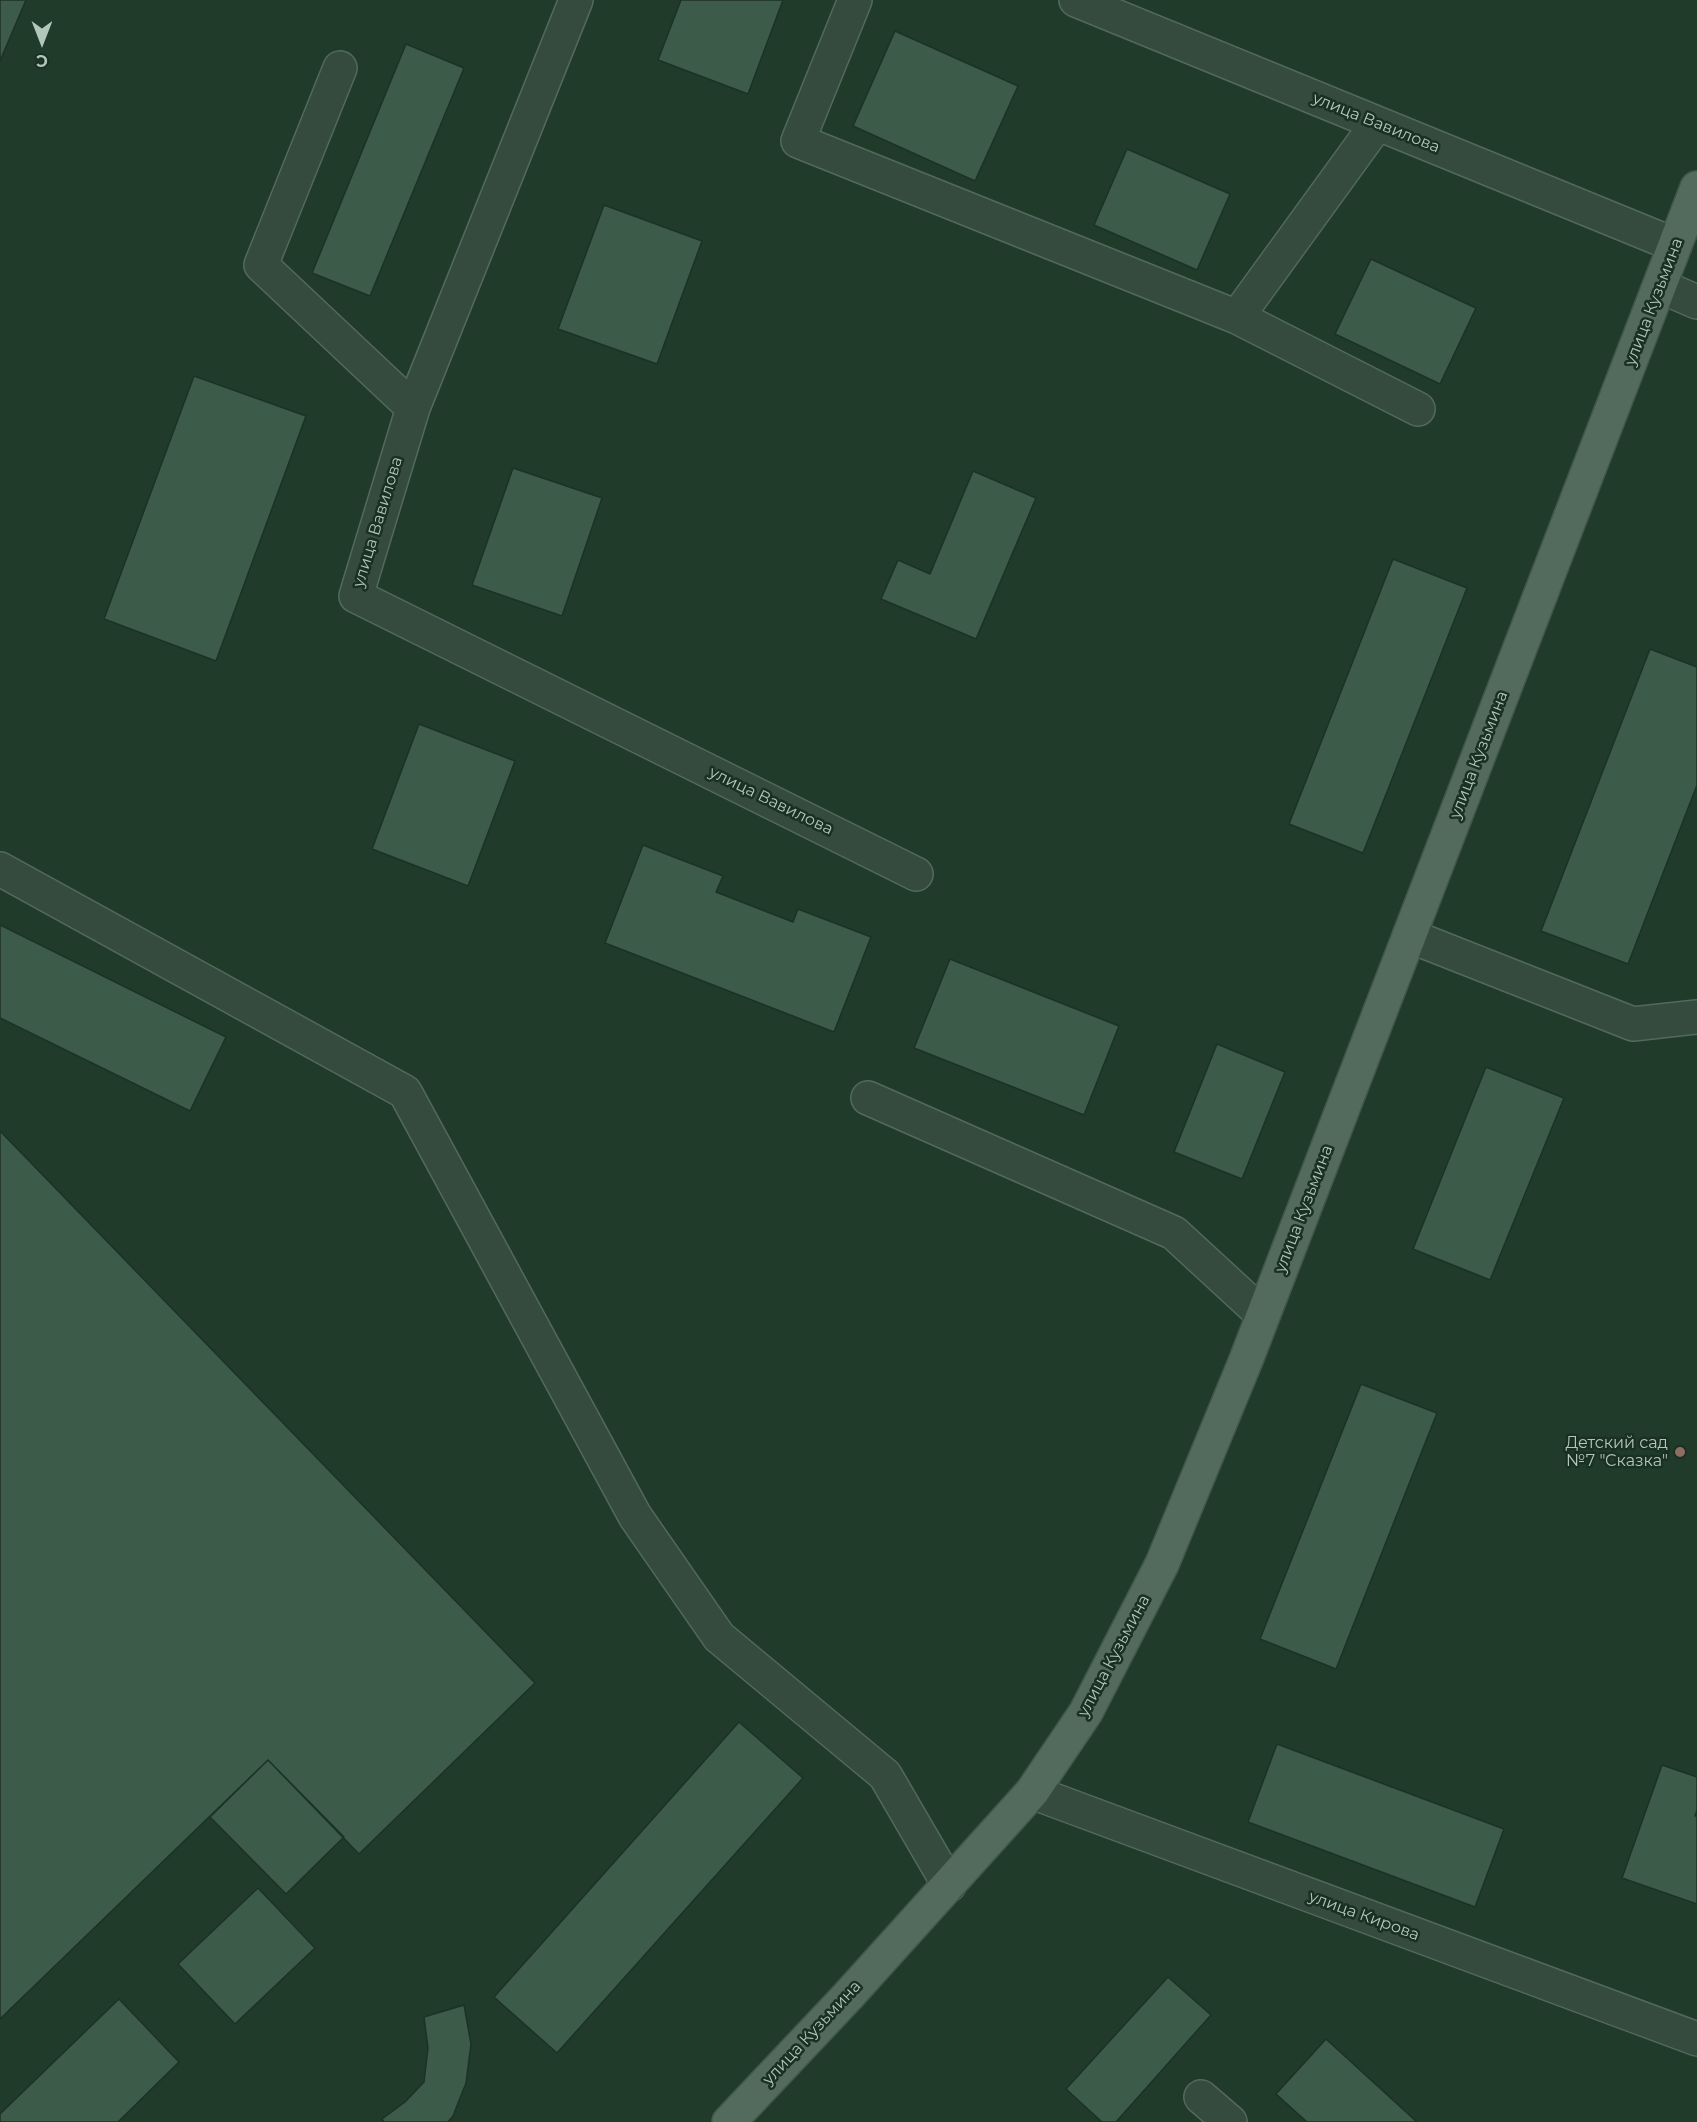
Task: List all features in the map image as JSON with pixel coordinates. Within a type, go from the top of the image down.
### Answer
[{"type":"main road","name":"улица Кузьмина","points":[[729,2122],[848,1996],[1032,1792],[1086,1712],[1162,1564],[1263,1315],[1697,188]]},
{"type":"street","name":"улица Вавилова","points":[[576,0],[413,408],[356,596],[916,874]]},
{"type":"street","points":[[855,0],[798,141],[1237,317],[1418,409]]},
{"type":"street","name":"улица Вавилова","points":[[1076,0],[1676,245]]},
{"type":"street","points":[[340,68],[261,265],[413,408]]},
{"type":"street","points":[[1237,317],[1377,124]]},
{"type":"street","points":[[1660,286],[1697,302]]},
{"type":"street","points":[[0,869],[405,1092],[635,1516],[719,1637],[885,1775],[949,1885]]},
{"type":"street","points":[[1410,936],[1633,1024],[1697,1017]]},
{"type":"street","points":[[868,1098],[1174,1233],[1263,1315]]},
{"type":"street","name":"улица Кирова","points":[[1032,1792],[1697,2039]]},
{"type":"street","points":[[1201,2097],[1230,2122]]},
{"type":"building","points":[[0,0],[26,0],[0,61]]},
{"type":"building","points":[[681,0],[783,0],[748,94],[658,60]]},
{"type":"building","points":[[895,31],[1018,86],[975,181],[853,126]]},
{"type":"building","points":[[406,44],[464,68],[370,296],[312,273]]},
{"type":"building","points":[[1127,149],[1230,194],[1197,270],[1094,225]]},
{"type":"building","points":[[604,205],[702,241],[657,364],[558,329]]},
{"type":"building","points":[[1371,259],[1476,308],[1440,384],[1335,334]]},
{"type":"building","points":[[194,376],[306,416],[216,661],[104,619]]},
{"type":"building","points":[[513,468],[602,498],[562,616],[472,585]]},
{"type":"building","points":[[973,471],[1036,498],[976,639],[881,599],[898,560],[930,574]]},
{"type":"building","points":[[1393,559],[1467,588],[1363,853],[1289,824]]},
{"type":"building","points":[[1650,649],[1697,667],[1697,785],[1628,964],[1541,931]]},
{"type":"building","points":[[419,724],[515,761],[468,886],[372,849]]},
{"type":"building","points":[[643,845],[723,876],[716,892],[793,922],[798,909],[871,937],[834,1032],[605,943]]},
{"type":"building","points":[[0,925],[226,1037],[190,1111],[0,1018]]},
{"type":"building","points":[[950,959],[1119,1026],[1084,1115],[914,1048]]},
{"type":"building","points":[[1217,1044],[1285,1072],[1242,1179],[1174,1152]]},
{"type":"building","points":[[1486,1067],[1564,1098],[1490,1280],[1413,1249]]},
{"type":"building","points":[[0,1131],[535,1683],[359,1854],[268,1760],[0,2019]]},
{"type":"building","points":[[1361,1384],[1437,1413],[1336,1669],[1260,1639]]},
{"type":"building","points":[[739,1722],[803,1778],[557,2053],[494,1997]]},
{"type":"building","points":[[1277,1744],[1504,1829],[1475,1907],[1248,1822]]},
{"type":"building","points":[[268,1760],[344,1837],[286,1894],[210,1817]]},
{"type":"building","points":[[1662,1765],[1697,1777],[1695,1816],[1697,1816],[1697,1904],[1622,1878]]},
{"type":"building","points":[[258,1888],[315,1948],[235,2024],[178,1964]]},
{"type":"building","points":[[1168,1977],[1211,2015],[1116,2122],[1102,2122],[1066,2089]]},
{"type":"building","points":[[119,1999],[179,2062],[118,2122],[0,2122],[0,2114]]},
{"type":"building","points":[[464,2005],[471,2044],[466,2083],[453,2116],[448,2122],[384,2122],[382,2119],[405,2102],[424,2082],[428,2048],[424,2017]]},
{"type":"building","points":[[1326,2039],[1417,2122],[1307,2122],[1276,2094]]},
{"type":"place","name":"Детский сад №7 \"Сказка\"","points":[[1680,1452]]}]
